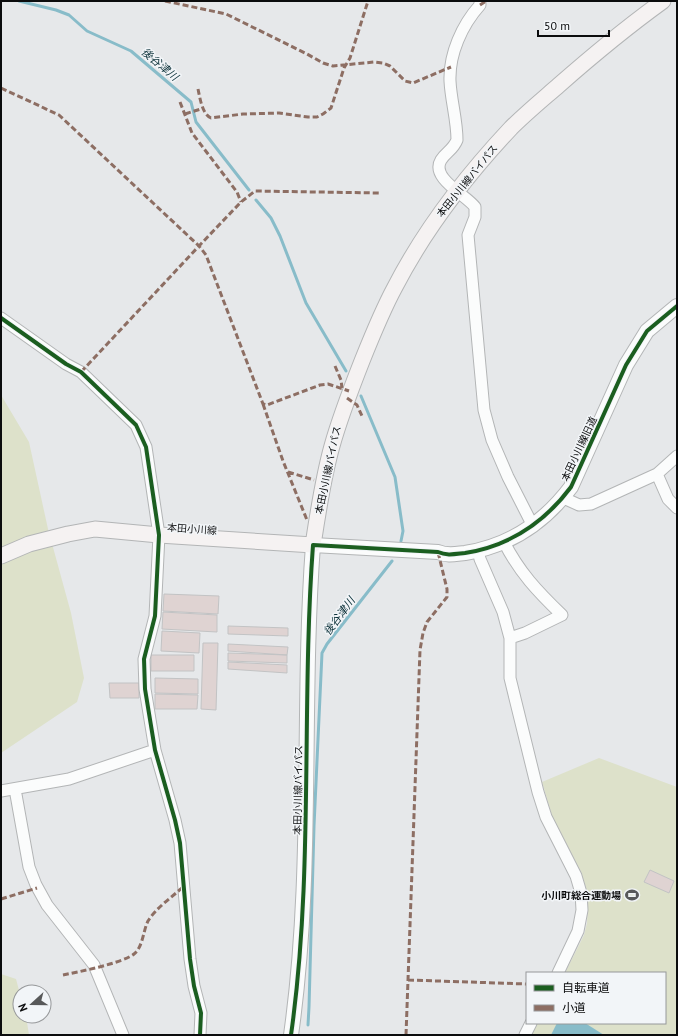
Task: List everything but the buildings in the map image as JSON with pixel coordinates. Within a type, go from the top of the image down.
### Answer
[{"type":"main road","name":"本田小川線バイパス","points":[[314,545],[331,448],[349,392],[375,328],[394,288],[410,260],[457,191],[513,126],[592,56],[663,1]]},
{"type":"main road","name":"本田小川線","points":[[1,556],[29,544],[95,529],[159,535],[314,545]]},
{"type":"street","points":[[480,1],[480,5],[472,14],[461,33],[453,56],[450,81],[457,140],[455,146],[442,159],[439,165],[445,182],[472,204],[476,212],[468,235],[484,410],[492,440],[508,477],[533,526]]},
{"type":"street","name":"本田小川線旧道","points":[[314,545],[438,552],[446,555],[478,551],[516,537],[533,526],[564,496],[571,486],[626,365],[647,331],[677,306]]},
{"type":"street","points":[[1,318],[66,364],[81,372],[136,425],[142,436],[149,458],[159,535],[155,616],[144,659],[147,703],[155,750],[180,843],[190,959],[194,986],[201,1012],[200,1035]]},
{"type":"street","points":[[564,496],[568,500],[579,504],[591,504],[656,474],[677,456]]},
{"type":"street","points":[[656,474],[668,499],[677,508]]},
{"type":"street","points":[[504,542],[513,560],[535,589],[562,615],[525,633],[510,638]]},
{"type":"street","name":"本田小川線バイパス","points":[[291,1035],[304,899],[308,681],[314,545]]},
{"type":"street","points":[[478,551],[503,612],[510,638],[510,678],[538,792],[546,817],[576,876],[581,893],[582,910],[578,931],[558,972]]},
{"type":"street","points":[[1,791],[69,779],[155,750]]},
{"type":"street","points":[[16,789],[29,867],[36,885],[47,905],[94,965],[123,1035]]},
{"type":"street","points":[[525,1035],[530,1024]]},
{"type":"green space","points":[[1,395],[29,442],[48,529],[71,613],[84,678],[77,702],[1,753]]},
{"type":"green space","name":"小川町総合運動場","points":[[599,758],[677,787],[677,1035],[529,1035],[534,1024],[666,1024],[666,972],[566,972],[584,935],[587,923],[588,901],[581,872],[552,816],[542,782]]},
{"type":"green space","points":[[1,974],[16,979],[17,984],[12,984],[12,1024],[27,1024],[29,1035],[1,1035]]},
{"type":"water","points":[[556,1024],[587,1024],[604,1035],[551,1035]]},
{"type":"waterway","name":"後谷津川","points":[[19,1],[56,10],[69,15],[87,31],[131,51],[191,102],[196,122],[249,190]]},
{"type":"waterway","name":"後谷津川","points":[[256,200],[271,218],[280,236],[306,303],[346,371]]},
{"type":"waterway","name":"後谷津川","points":[[361,396],[395,477],[403,531],[401,541]]},
{"type":"waterway","name":"後谷津川","points":[[308,1025],[314,826],[322,653],[327,644],[392,561]]},
{"type":"marked path","points":[[165,1],[226,14],[323,63],[333,66],[374,62],[383,63],[390,66],[405,81],[413,83],[451,67]]},
{"type":"marked path","points":[[198,89],[203,109],[211,118],[243,114],[279,113],[308,117],[317,117],[323,114],[331,108],[344,68],[350,58],[368,1]]},
{"type":"marked path","points":[[480,5],[486,1]]},
{"type":"marked path","points":[[1,88],[59,115],[199,246],[206,255],[263,404],[267,405],[320,385],[328,384],[349,391]]},
{"type":"marked path","points":[[180,102],[192,133],[237,192],[241,202]]},
{"type":"marked path","points":[[185,114],[204,108]]},
{"type":"marked path","points":[[81,372],[241,202],[255,191],[380,193]]},
{"type":"marked path","points":[[335,366],[341,380],[342,388]]},
{"type":"marked path","points":[[347,398],[357,405],[362,416]]},
{"type":"marked path","points":[[263,404],[283,461],[307,520]]},
{"type":"marked path","points":[[288,472],[314,480]]},
{"type":"marked path","points":[[406,1035],[420,650],[423,633],[427,622],[447,597],[447,589],[438,552]]},
{"type":"marked path","points":[[63,975],[111,964],[134,954],[139,947],[146,925],[151,916],[183,887]]},
{"type":"marked path","points":[[1,899],[37,888]]},
{"type":"marked path","points":[[408,980],[526,984]]},
{"type":"cycle path","points":[[291,1035],[298,974],[305,852],[308,668],[313,545],[454,554],[481,550],[511,539],[524,531],[549,512],[571,487],[626,365],[647,331],[677,306]]},
{"type":"cycle path","points":[[1,318],[66,364],[81,372],[136,425],[146,447],[159,535],[155,616],[144,659],[145,689],[155,750],[180,843],[190,959],[194,986],[201,1013],[200,1035]]},
{"type":"place","name":"小川町総合運動場","points":[[632,895]]}]
